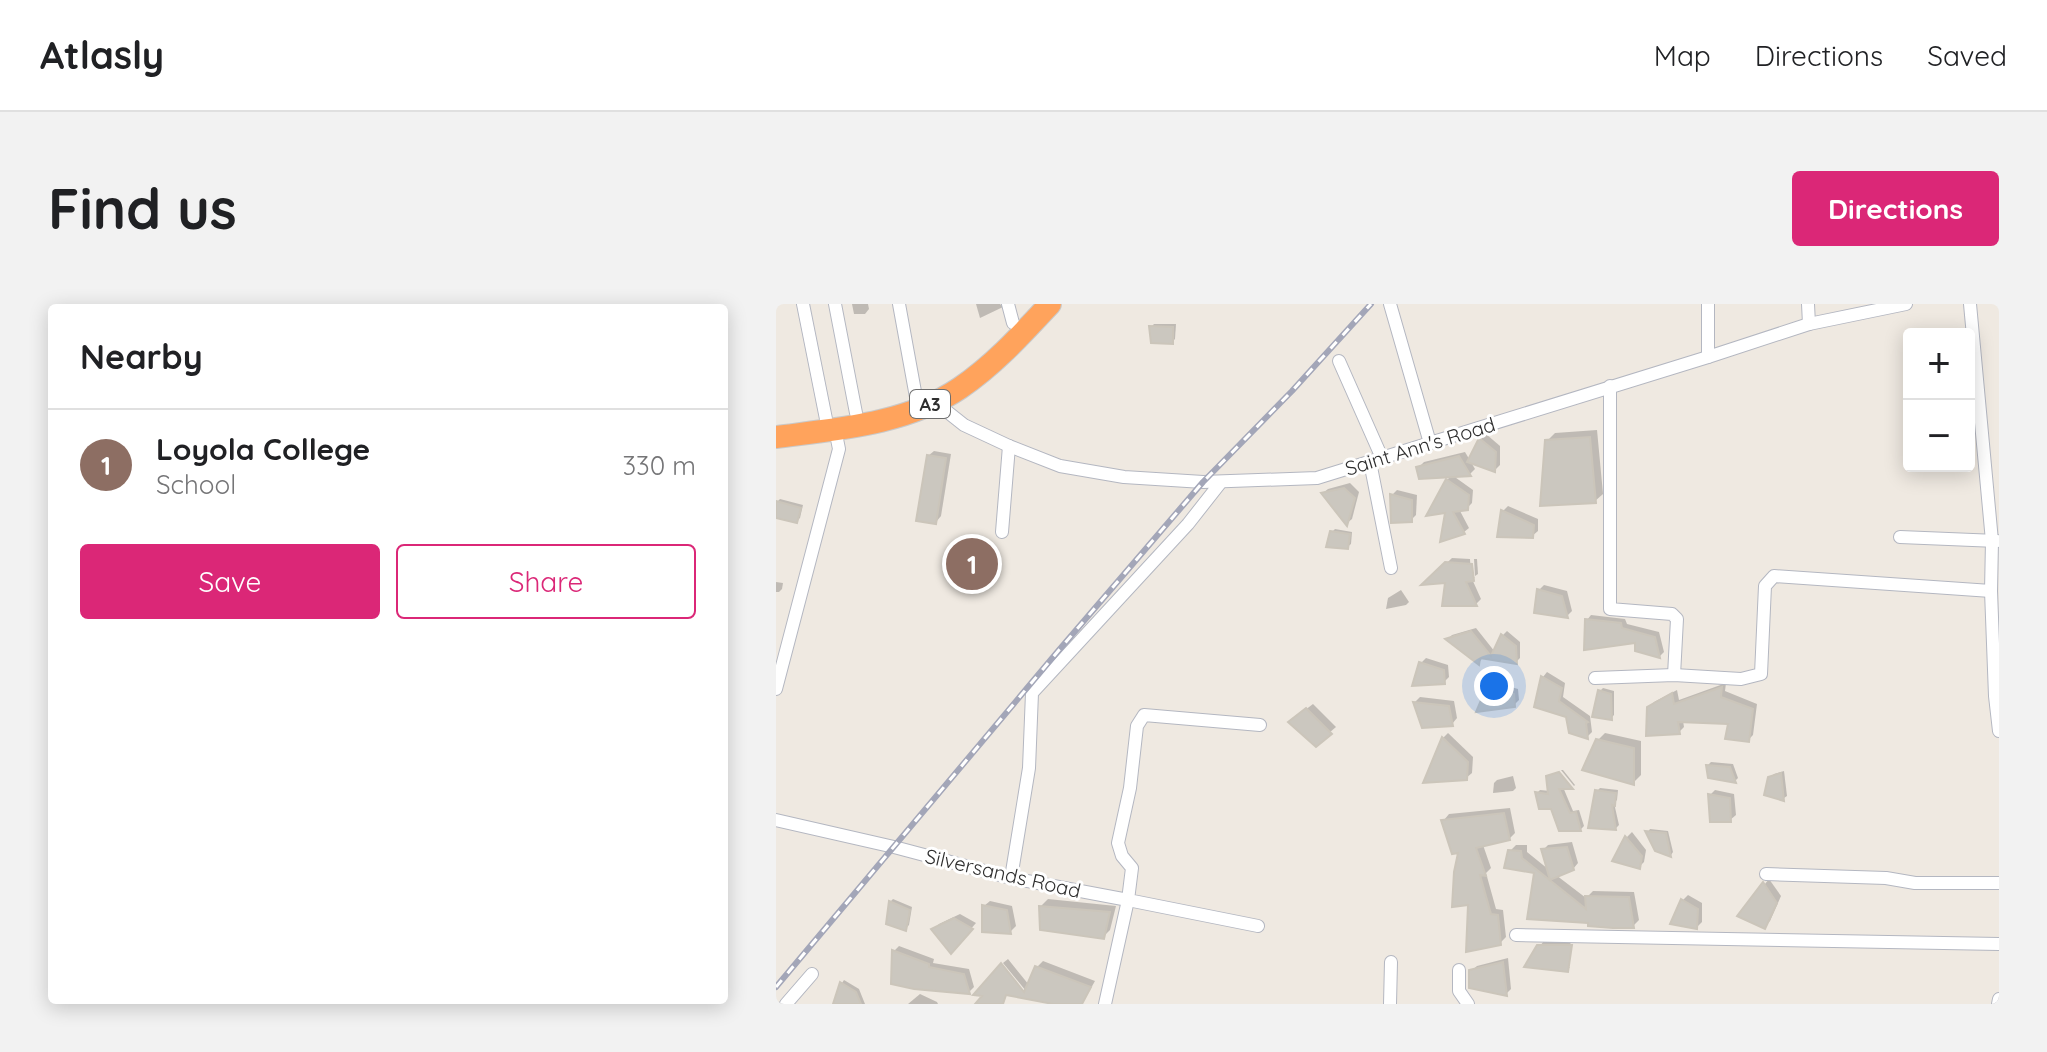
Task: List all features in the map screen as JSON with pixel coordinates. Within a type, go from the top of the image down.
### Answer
[{"type":"highway","name":"A3","points":[[776,428],[894,417],[917,411],[926,397],[987,350],[1011,313],[1030,304]]},
{"type":"highway","name":"A3","points":[[776,437],[831,424],[856,413],[958,389],[989,365],[1050,304]]},
{"type":"street","points":[[776,689],[839,449],[803,304]]},
{"type":"street","points":[[835,304],[856,413]]},
{"type":"street","points":[[899,304],[926,397]]},
{"type":"street","points":[[1390,304],[1430,443]]},
{"type":"street","points":[[1708,304],[1708,357]]},
{"type":"street","points":[[1808,304],[1809,324]]},
{"type":"street","name":"Saint Ann's Road","points":[[926,397],[964,425],[1060,466],[1124,477],[1221,482],[1317,478],[1809,324],[1906,304]]},
{"type":"street","points":[[1970,304],[1995,541],[1991,591],[1999,731]]},
{"type":"street","points":[[1339,361],[1376,460],[1391,568]]},
{"type":"street","points":[[1610,386],[1610,609],[1672,614],[1677,619],[1674,675]]},
{"type":"street","points":[[1002,532],[1009,446]]},
{"type":"street","points":[[1011,878],[1029,768],[1032,693],[1188,524],[1221,482]]},
{"type":"street","points":[[1900,537],[1995,541]]},
{"type":"street","points":[[1595,678],[1674,675],[1741,679],[1761,674],[1765,586],[1774,576],[1991,591]]},
{"type":"street","points":[[1105,1004],[1132,868],[1122,856],[1118,843],[1130,788],[1137,726],[1144,715],[1260,725]]},
{"type":"street","name":"Silversands Road","points":[[776,820],[1011,878],[1258,926]]},
{"type":"street","points":[[1766,874],[1886,878],[1915,883],[1999,883]]},
{"type":"street","points":[[1516,935],[1999,944]]},
{"type":"street","points":[[1390,1004],[1391,962]]},
{"type":"street","points":[[1459,970],[1459,991],[1468,1004]]},
{"type":"street","points":[[788,1002],[812,974]]},
{"type":"street","points":[[788,1002],[803,1004]]},
{"type":"building","points":[[1149,326],[1173,327],[1173,344],[1151,343]]},
{"type":"building","points":[[1590,437],[1596,503],[1540,506],[1545,440]]},
{"type":"building","points":[[1479,438],[1496,452],[1495,472],[1467,462]]},
{"type":"building","points":[[927,455],[946,458],[936,524],[916,521]]},
{"type":"building","points":[[1459,456],[1471,476],[1419,479],[1416,467]]},
{"type":"building","points":[[1446,479],[1469,495],[1468,510],[1453,512],[1465,534],[1440,542],[1445,513],[1426,516]]},
{"type":"building","points":[[1344,488],[1355,498],[1347,526],[1321,493]]},
{"type":"building","points":[[1390,494],[1412,500],[1412,522],[1391,523]]},
{"type":"building","points":[[776,501],[801,508],[797,523],[776,518]]},
{"type":"building","points":[[1501,510],[1534,525],[1533,538],[1497,537]]},
{"type":"building","points":[[1330,531],[1350,534],[1348,549],[1326,547]]},
{"type":"building","points":[[1445,562],[1472,564],[1474,581],[1466,582],[1477,606],[1442,606],[1445,583],[1421,585]]},
{"type":"building","points":[[1537,589],[1562,596],[1568,618],[1534,613]]},
{"type":"building","points":[[1585,619],[1621,623],[1622,628],[1655,637],[1660,658],[1635,651],[1635,643],[1584,650]]},
{"type":"building","points":[[1471,631],[1491,656],[1501,634],[1516,646],[1517,664],[1480,658],[1479,665],[1445,639]]},
{"type":"building","points":[[1419,662],[1444,670],[1445,684],[1412,686]]},
{"type":"building","points":[[1541,676],[1562,688],[1559,701],[1588,722],[1588,739],[1569,733],[1566,717],[1534,707]]},
{"type":"building","points":[[1487,686],[1514,694],[1515,707],[1476,712]]},
{"type":"building","points":[[1722,687],[1721,697],[1753,709],[1749,742],[1725,739],[1728,724],[1678,722],[1680,734],[1646,736],[1647,707],[1672,693],[1674,704]]},
{"type":"building","points":[[1598,690],[1611,694],[1612,720],[1592,717]]},
{"type":"building","points":[[1413,702],[1449,706],[1453,726],[1422,728]]},
{"type":"building","points":[[1306,708],[1332,734],[1316,747],[1288,722]]},
{"type":"building","points":[[1442,737],[1468,762],[1467,780],[1423,783]]},
{"type":"building","points":[[1596,739],[1634,748],[1634,785],[1582,770]]},
{"type":"building","points":[[1706,765],[1730,767],[1736,783],[1708,778]]},
{"type":"building","points":[[1559,772],[1573,789],[1559,789],[1570,813],[1576,812],[1581,831],[1559,831],[1551,809],[1539,809],[1535,792],[1548,794],[1546,776]]},
{"type":"building","points":[[1781,773],[1784,801],[1764,795],[1768,777]]},
{"type":"building","points":[[1595,790],[1616,793],[1615,806],[1612,805],[1616,830],[1588,828]]},
{"type":"building","points":[[1708,794],[1730,798],[1731,822],[1710,822]]},
{"type":"building","points":[[1504,813],[1510,840],[1476,848],[1486,876],[1480,875],[1491,914],[1498,915],[1501,945],[1466,952],[1468,905],[1452,907],[1458,853],[1452,854],[1441,820]]},
{"type":"building","points":[[1645,831],[1666,833],[1671,857],[1655,851]]},
{"type":"building","points":[[1625,836],[1642,856],[1640,869],[1612,861]]},
{"type":"building","points":[[1567,847],[1574,870],[1550,880],[1541,849]]},
{"type":"building","points":[[1508,850],[1521,851],[1522,858],[1586,909],[1585,896],[1629,897],[1634,928],[1527,919],[1534,873],[1504,868]]},
{"type":"building","points":[[1763,882],[1777,903],[1765,929],[1737,916]]},
{"type":"building","points":[[1681,899],[1698,909],[1697,929],[1670,924]]},
{"type":"building","points":[[889,901],[910,910],[906,931],[886,924]]},
{"type":"building","points":[[982,905],[1007,910],[1011,934],[982,932]]},
{"type":"building","points":[[1039,906],[1110,912],[1104,939],[1040,930]]},
{"type":"building","points":[[954,918],[973,929],[951,954],[931,929]]},
{"type":"building","points":[[1537,945],[1572,945],[1568,972],[1524,967]]},
{"type":"building","points":[[892,950],[929,964],[929,967],[964,974],[970,994],[891,984]]},
{"type":"building","points":[[1503,962],[1507,996],[1469,988],[1469,970]]},
{"type":"building","points":[[1001,963],[1024,992],[1035,966],[1091,987],[1082,1004],[1053,1004],[1006,995],[1003,1004],[975,1004],[982,996],[973,995]]},
{"type":"building","points":[[840,982],[856,992],[861,1004],[833,1004]]},
{"type":"railway","points":[[776,987],[1203,482],[1371,304]]},
{"type":"place","name":"Loyola College","points":[[972,564]]}]
